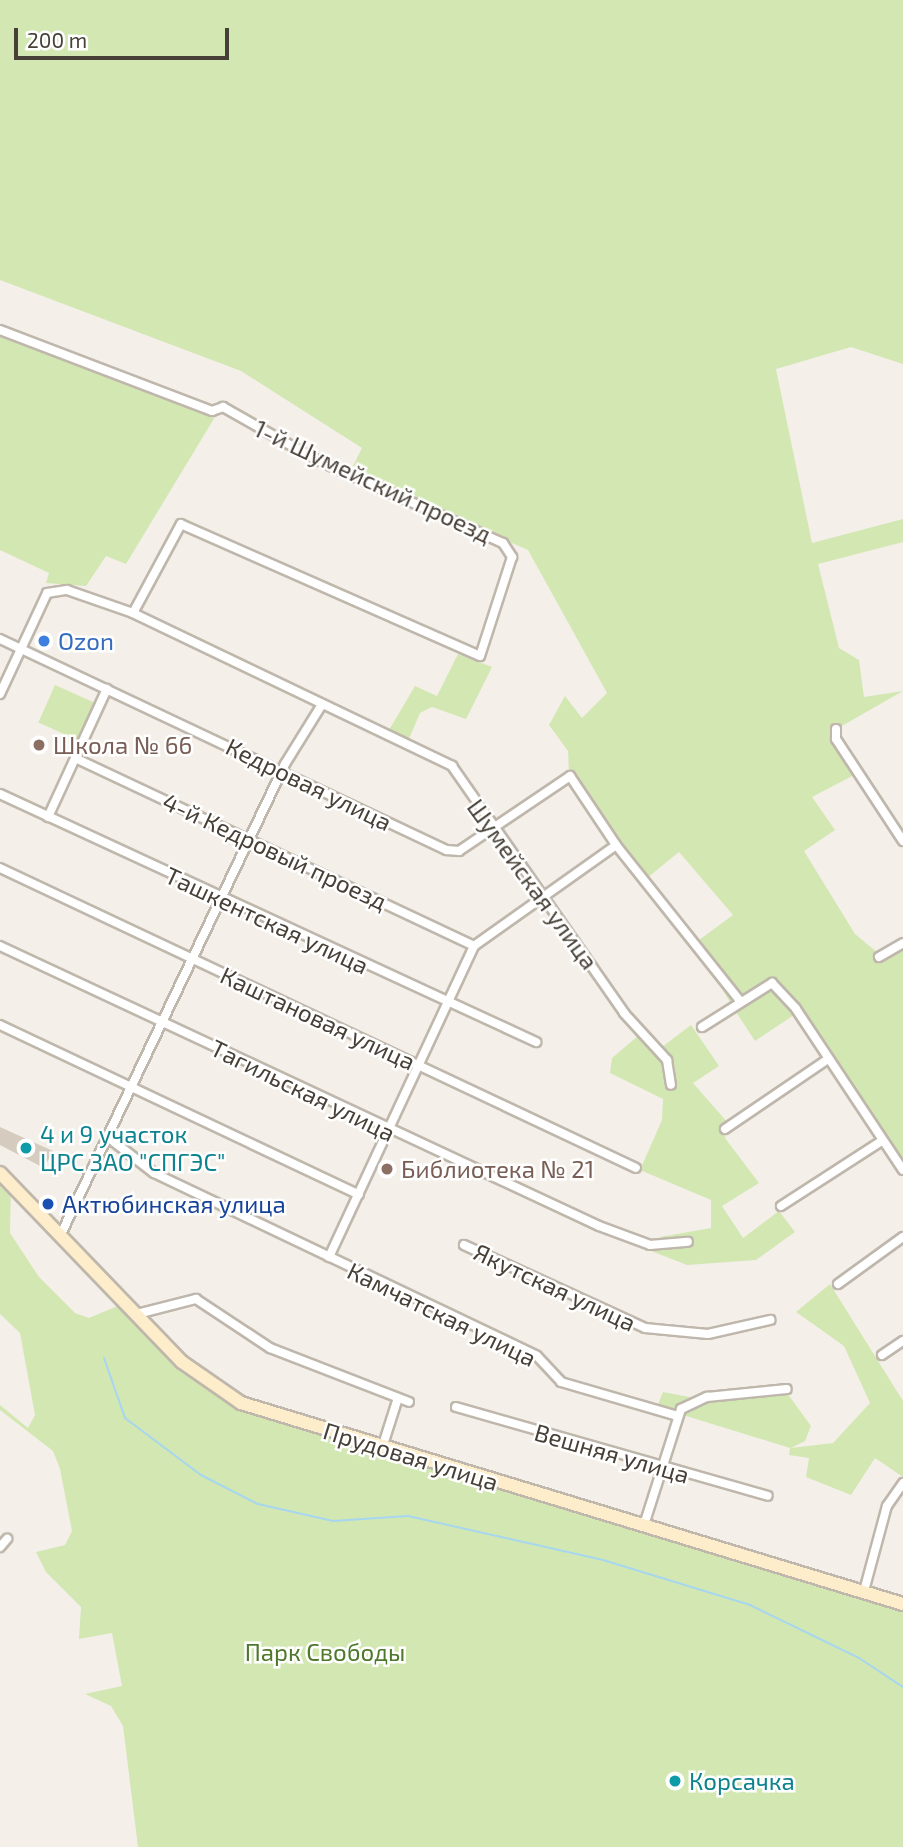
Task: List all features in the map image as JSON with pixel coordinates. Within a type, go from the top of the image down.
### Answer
[{"type":"main road","name":"Прудовая улица","points":[[0,1172],[62,1232],[182,1362],[242,1403],[382,1448],[903,1604]]},
{"type":"street","name":"1-й Шумейский проезд","points":[[0,330],[212,411],[223,407],[510,550],[498,590],[499,610],[480,656],[180,524],[133,612]]},
{"type":"street","name":"Шумейская улица","points":[[20,648],[53,589],[133,612],[312,696],[321,706],[373,725],[452,766],[478,811],[496,826],[624,1013],[667,1060],[671,1085]]},
{"type":"street","name":"Кедровая улица","points":[[0,639],[447,850],[459,851],[570,776],[616,845]]},
{"type":"street","points":[[0,694],[20,648]]},
{"type":"street","points":[[48,817],[107,689]]},
{"type":"street","points":[[62,1232],[135,1088],[282,772],[321,706]]},
{"type":"street","points":[[836,729],[836,739],[903,841]]},
{"type":"street","name":"4-й Кедровый проезд","points":[[75,758],[474,946]]},
{"type":"street","name":"Ташкентская улица","points":[[0,794],[223,901],[536,1042]]},
{"type":"street","points":[[329,1257],[421,1068],[474,946],[542,893],[616,845],[740,1001]]},
{"type":"street","name":"Каштановая улица","points":[[0,868],[636,1168]]},
{"type":"street","points":[[879,957],[903,943]]},
{"type":"street","name":"Тагильская улица","points":[[0,946],[389,1131],[641,1242],[688,1242]]},
{"type":"street","points":[[702,1027],[772,983],[828,1059],[903,1170]]},
{"type":"street","points":[[0,1025],[359,1195]]},
{"type":"street","points":[[725,1129],[828,1059]]},
{"type":"street","name":"Камчатская улица","points":[[109,1138],[154,1173],[537,1356],[561,1382],[678,1416]]},
{"type":"street","points":[[780,1206],[883,1140]]},
{"type":"street","points":[[838,1284],[903,1237]]},
{"type":"street","name":"Якутская улица","points":[[464,1245],[645,1328],[708,1334],[770,1320]]},
{"type":"street","points":[[137,1314],[196,1299],[270,1348],[397,1401],[409,1402]]},
{"type":"street","points":[[882,1355],[903,1341]]},
{"type":"street","points":[[644,1525],[678,1416],[707,1397],[787,1389]]},
{"type":"street","points":[[382,1448],[397,1401]]},
{"type":"street","name":"Вешняя улица","points":[[456,1407],[768,1496]]},
{"type":"street","points":[[864,1591],[887,1506],[903,1483]]},
{"type":"street","points":[[0,1547],[7,1539]]},
{"type":"green space","points":[[0,0],[903,0],[903,364],[851,347],[776,369],[812,543],[903,519],[903,542],[818,564],[839,648],[859,660],[864,697],[903,691],[840,727],[837,733],[856,774],[812,797],[835,830],[804,851],[855,934],[878,953],[903,939],[903,1166],[804,1017],[794,1015],[755,1041],[695,943],[733,915],[679,852],[647,878],[618,848],[569,773],[568,751],[549,725],[565,696],[582,718],[607,693],[528,550],[350,472],[362,448],[241,371],[0,280]]},
{"type":"green space","points":[[0,333],[215,417],[126,564],[106,556],[86,586],[46,583],[49,573],[0,550]]},
{"type":"green space","points":[[458,654],[492,667],[466,719],[432,707],[420,713],[408,741],[389,730],[415,686],[437,696]]},
{"type":"green space","points":[[55,685],[94,702],[78,740],[38,722]]},
{"type":"green space","points":[[691,1025],[719,1066],[693,1083],[728,1123],[725,1138],[759,1183],[722,1206],[743,1238],[779,1211],[795,1232],[756,1260],[687,1265],[651,1251],[660,1237],[711,1228],[711,1200],[640,1170],[662,1120],[663,1099],[610,1073],[612,1058],[645,1030],[662,1047]]},
{"type":"green space","name":"Парк Свободы","points":[[0,1178],[11,1184],[10,1233],[39,1277],[75,1313],[89,1318],[120,1305],[178,1364],[240,1411],[903,1608],[903,1847],[138,1847],[123,1726],[111,1706],[85,1694],[122,1686],[112,1633],[79,1639],[81,1607],[46,1572],[36,1552],[65,1545],[72,1531],[60,1469],[53,1451],[0,1410],[0,1405],[28,1428],[35,1415],[20,1333],[0,1314]]},
{"type":"green space","points":[[830,1284],[903,1401],[903,1477],[875,1458],[851,1495],[806,1477],[809,1458],[789,1455],[790,1448],[657,1407],[663,1392],[705,1400],[787,1393],[811,1426],[805,1441],[791,1448],[833,1443],[870,1403],[844,1346],[796,1312]]},
{"type":"building","name":"4 и 9 участок ЦРС ЗАО \"СПГЭС\"","points":[[0,1127],[53,1151],[44,1168],[0,1145]]},
{"type":"waterway","points":[[104,1358],[125,1418],[201,1475],[258,1504],[333,1521],[408,1516],[603,1560],[750,1605],[859,1658],[903,1687]]},
{"type":"place","name":"Ozon","points":[[44,641]]},
{"type":"place","name":"Школа № 66","points":[[39,745]]},
{"type":"place","name":"4 и 9 участок ЦРС ЗАО \"СПГЭС\"","points":[[26,1148]]},
{"type":"place","name":"Библиотека № 21","points":[[387,1169]]},
{"type":"place","name":"Актюбинская улица","points":[[48,1204]]},
{"type":"place","name":"Корсачка","points":[[675,1781]]}]
